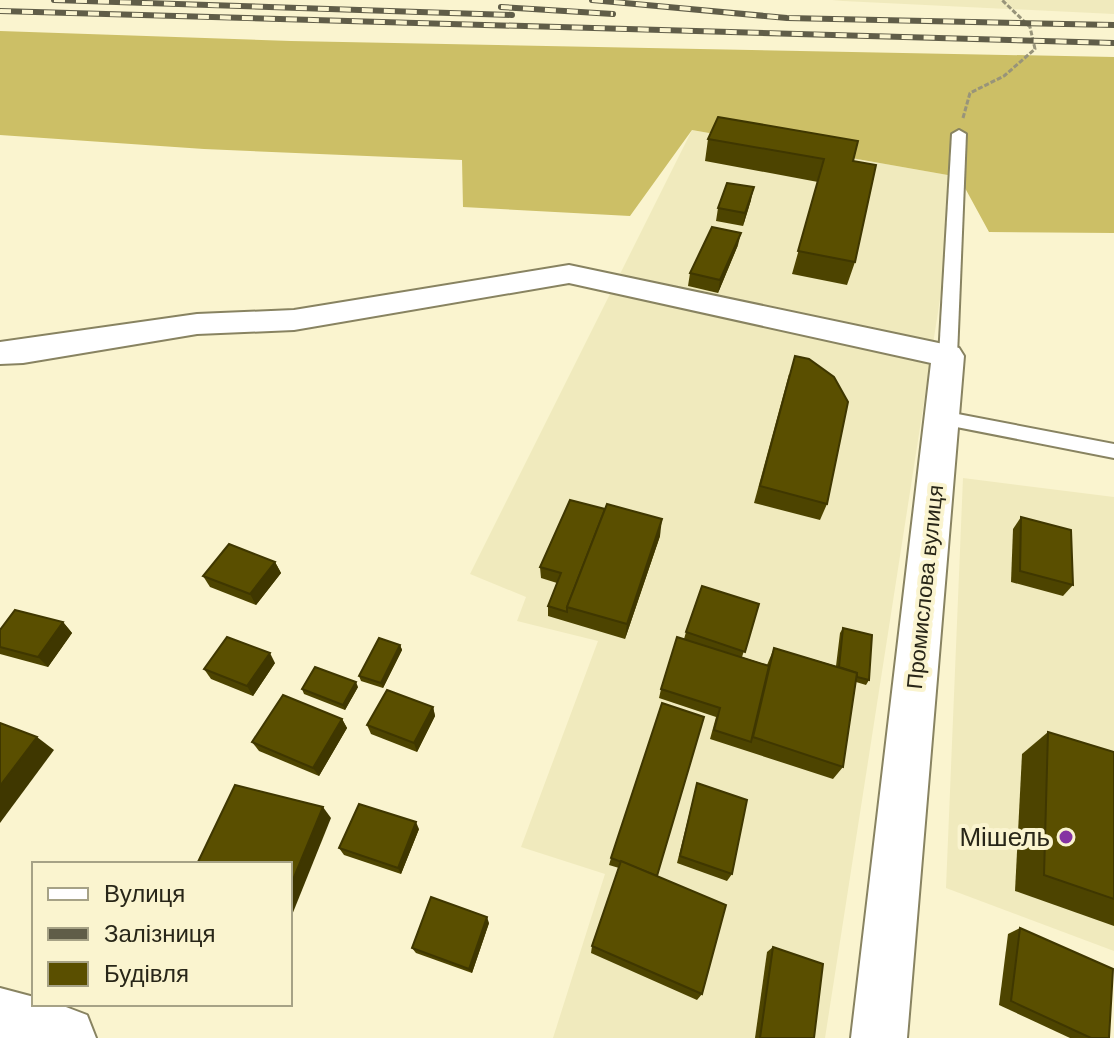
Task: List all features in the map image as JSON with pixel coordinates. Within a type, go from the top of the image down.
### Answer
[{"type":"main road","points":[[0,1020],[64,1038]]},
{"type":"street","points":[[0,353],[197,324],[294,320],[569,274],[948,356]]},
{"type":"street","name":"Промислова вулиця","points":[[879,1038],[948,356]]},
{"type":"lane","name":"Промислова вулиця","points":[[948,356],[959,134]]},
{"type":"lane","points":[[942,418],[1114,451]]},
{"type":"path","points":[[959,134],[970,93],[1004,76],[1035,49],[1035,34],[1002,0]]},
{"type":"shaded area","points":[[832,0],[1114,0],[1114,14],[843,1]]},
{"type":"shaded area","points":[[0,31],[291,41],[1114,57],[1114,233],[989,232],[959,177],[692,130],[630,216],[463,207],[462,160],[204,149],[0,135]]},
{"type":"shaded area","points":[[692,130],[959,177],[825,1038],[553,1038],[605,874],[521,847],[598,641],[517,621],[526,597],[470,574]]},
{"type":"shaded area","points":[[963,478],[1114,497],[1114,951],[946,888]]},
{"type":"building","points":[[718,117],[858,141],[853,161],[876,165],[855,262],[798,251],[824,159],[708,139]]},
{"type":"building","points":[[727,183],[754,187],[745,213],[718,208]]},
{"type":"building","points":[[712,227],[741,233],[720,280],[690,273]]},
{"type":"building","points":[[795,356],[809,359],[834,377],[848,402],[827,504],[760,486]]},
{"type":"building","points":[[570,500],[605,509],[567,612],[548,606],[561,573],[540,567]]},
{"type":"building","points":[[607,504],[662,519],[627,624],[567,607]]},
{"type":"building","points":[[1021,517],[1071,530],[1073,585],[1020,571]]},
{"type":"building","points":[[229,544],[275,562],[250,594],[203,576]]},
{"type":"building","points":[[702,586],[759,604],[745,652],[686,632]]},
{"type":"building","points":[[15,610],[63,622],[38,657],[0,647],[0,630]]},
{"type":"building","points":[[843,628],[872,635],[869,680],[839,667]]},
{"type":"building","points":[[227,637],[270,653],[247,686],[204,669]]},
{"type":"building","points":[[677,637],[769,666],[751,742],[714,730],[720,708],[661,689]]},
{"type":"building","points":[[379,638],[400,645],[381,683],[359,676]]},
{"type":"building","points":[[774,648],[857,673],[843,767],[753,737]]},
{"type":"building","points":[[315,667],[356,682],[343,705],[302,689]]},
{"type":"building","points":[[387,690],[433,707],[414,743],[367,725]]},
{"type":"building","points":[[283,695],[342,719],[313,768],[252,742]]},
{"type":"building","points":[[662,703],[704,717],[657,876],[611,858]]},
{"type":"building","points":[[0,723],[37,737],[0,786]]},
{"type":"building","points":[[1048,732],[1114,752],[1114,899],[1044,875]]},
{"type":"building","points":[[697,783],[747,800],[732,874],[680,856]]},
{"type":"building","points":[[235,785],[323,807],[292,882],[292,862],[198,862]]},
{"type":"building","points":[[359,804],[416,822],[398,868],[339,848]]},
{"type":"building","points":[[621,861],[726,905],[702,994],[592,946]]},
{"type":"building","points":[[431,897],[487,917],[469,969],[412,948]]},
{"type":"building","points":[[1020,928],[1113,969],[1109,1038],[1091,1038],[1011,1001]]},
{"type":"building","points":[[773,947],[823,964],[814,1038],[760,1038]]},
{"type":"railway","points":[[54,0],[512,15]]},
{"type":"railway","points":[[592,0],[787,18],[1114,25]]},
{"type":"railway","points":[[501,7],[613,14]]},
{"type":"railway","points":[[0,11],[1114,43]]},
{"type":"place","name":"Мішель","points":[[1066,837]]}]
